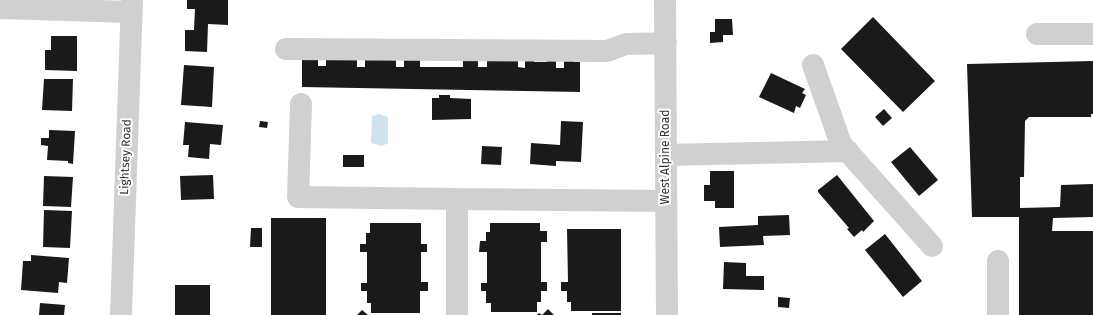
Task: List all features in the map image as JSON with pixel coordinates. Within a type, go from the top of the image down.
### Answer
[{"type":"street","name":"West Alpine Road","points":[[665,0],[667,315]]},
{"type":"street","points":[[0,8],[132,6]]},
{"type":"street","name":"Lightsey Road","points":[[121,315],[132,6]]},
{"type":"street","points":[[1037,34],[1093,34]]},
{"type":"street","points":[[286,49],[607,51],[626,44],[666,43]]},
{"type":"street","points":[[813,65],[841,144],[932,246]]},
{"type":"street","points":[[301,104],[298,197],[666,201]]},
{"type":"street","points":[[666,155],[848,151]]},
{"type":"street","points":[[457,198],[457,315]]},
{"type":"street","points":[[998,261],[998,315]]},
{"type":"water","points":[[379,114],[388,117],[388,143],[382,146],[371,143],[372,116]]},
{"type":"building","points":[[187,0],[228,0],[228,25],[208,24],[207,52],[185,51],[185,30],[194,30],[195,9],[187,9]]},
{"type":"building","points":[[873,17],[935,81],[903,112],[841,49]]},
{"type":"building","points":[[715,19],[732,19],[733,35],[723,35],[723,42],[710,43],[710,32],[715,32]]},
{"type":"building","points":[[51,36],[77,36],[77,71],[45,70],[45,50],[51,50]]},
{"type":"building","points":[[357,55],[357,67],[365,67],[365,56],[396,56],[396,67],[404,67],[404,55],[420,60],[420,67],[463,67],[463,61],[470,61],[470,57],[478,57],[478,67],[487,67],[487,57],[518,58],[518,67],[525,68],[525,57],[534,57],[534,62],[547,62],[547,58],[556,58],[556,68],[564,68],[564,57],[574,58],[574,62],[580,62],[580,92],[302,87],[302,57],[318,57],[318,66],[326,66],[326,56]]},
{"type":"building","points":[[1093,61],[1093,114],[1091,114],[1091,117],[1029,117],[1025,121],[1024,177],[1020,177],[1020,208],[1060,207],[1061,185],[1093,184],[1093,217],[1053,218],[1052,231],[1093,231],[1093,315],[1019,315],[1019,217],[972,217],[967,64]]},
{"type":"building","points":[[184,65],[214,67],[212,107],[181,105]]},
{"type":"building","points":[[771,73],[805,89],[802,93],[806,95],[800,108],[796,106],[794,113],[759,97]]},
{"type":"building","points":[[44,79],[73,79],[72,111],[42,110]]},
{"type":"building","points":[[439,95],[450,95],[450,98],[471,99],[471,119],[432,120],[432,98],[439,98]]},
{"type":"building","points":[[884,109],[892,118],[883,126],[875,117]]},
{"type":"building","points":[[260,121],[268,122],[267,128],[259,127]]},
{"type":"building","points":[[561,121],[583,122],[581,162],[556,161],[556,166],[530,164],[531,143],[560,145]]},
{"type":"building","points":[[185,122],[223,125],[221,145],[210,144],[209,159],[188,157],[189,145],[183,145]]},
{"type":"building","points":[[49,130],[75,131],[73,164],[68,163],[68,161],[47,160],[48,146],[41,145],[41,138],[49,138]]},
{"type":"building","points":[[482,146],[502,147],[501,165],[481,164]]},
{"type":"building","points":[[910,147],[938,180],[919,196],[891,162]]},
{"type":"building","points":[[343,155],[364,155],[364,167],[343,167]]},
{"type":"building","points":[[710,171],[734,171],[734,208],[715,208],[715,201],[704,201],[704,185],[710,185]]},
{"type":"building","points":[[213,175],[214,199],[181,200],[180,176]]},
{"type":"building","points":[[837,175],[874,221],[863,232],[862,230],[854,237],[847,229],[849,228],[818,192],[818,190]]},
{"type":"building","points":[[44,176],[73,177],[71,207],[43,206]]},
{"type":"building","points":[[44,210],[72,211],[70,248],[43,247]]},
{"type":"building","points":[[789,215],[790,235],[763,236],[764,245],[720,247],[719,227],[758,225],[758,216]]},
{"type":"building","points":[[271,218],[326,218],[326,315],[271,315]]},
{"type":"building","points":[[370,223],[421,223],[421,244],[427,244],[427,252],[421,252],[421,282],[428,282],[428,291],[420,291],[420,313],[371,313],[371,303],[367,303],[367,291],[361,291],[361,283],[367,283],[367,252],[360,252],[360,244],[366,244],[366,233],[370,233]]},
{"type":"building","points":[[490,223],[540,223],[540,231],[547,231],[547,242],[541,242],[541,282],[547,282],[547,291],[541,291],[541,302],[537,302],[537,312],[491,312],[491,303],[486,303],[486,291],[481,291],[481,283],[487,283],[487,252],[479,252],[480,241],[486,241],[486,232],[490,232]]},
{"type":"building","points":[[251,228],[262,228],[262,247],[250,247]]},
{"type":"building","points":[[567,229],[621,229],[621,311],[571,311],[571,302],[567,302],[567,291],[561,291],[561,282],[568,282]]},
{"type":"building","points":[[885,234],[922,281],[903,297],[865,250]]},
{"type":"building","points":[[31,255],[69,258],[67,283],[59,282],[58,293],[21,290],[23,261],[31,261]]},
{"type":"building","points":[[724,262],[746,263],[746,276],[764,276],[764,290],[723,289]]},
{"type":"building","points":[[175,285],[210,285],[210,315],[175,315]]},
{"type":"building","points":[[778,297],[790,298],[789,308],[778,307]]},
{"type":"building","points":[[40,303],[65,305],[64,315],[39,315]]},
{"type":"building","points":[[548,309],[554,315],[542,315]]},
{"type":"building","points":[[362,310],[368,315],[357,315]]},
{"type":"building","points":[[592,313],[621,313],[621,315],[592,315]]}]
